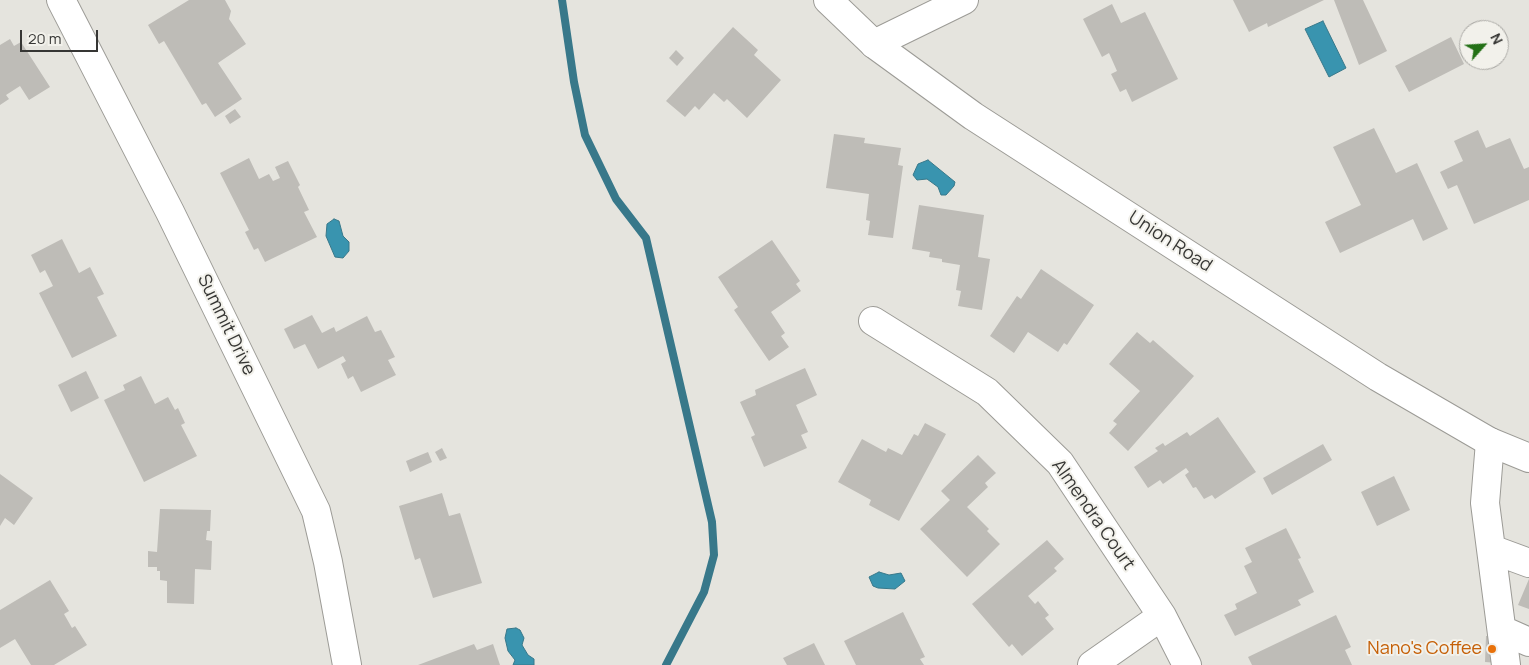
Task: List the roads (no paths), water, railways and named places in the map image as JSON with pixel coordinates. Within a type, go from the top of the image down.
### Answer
[{"type":"street","name":"Summit Drive","points":[[61,0],[175,221],[316,511],[328,562],[347,665]]},
{"type":"street","name":"Union Road","points":[[828,0],[874,44],[973,116],[1378,377],[1490,442],[1529,458]]},
{"type":"street","points":[[874,44],[964,0]]},
{"type":"street","name":"Almendra Court","points":[[873,321],[987,392],[1060,463],[1162,616],[1187,665]]},
{"type":"street","points":[[1490,442],[1485,503],[1491,549],[1520,632],[1506,665]]},
{"type":"street","points":[[1491,549],[1529,563]]},
{"type":"street","points":[[1092,665],[1162,616]]},
{"type":"water","points":[[1323,21],[1346,68],[1329,77],[1305,29]]},
{"type":"water","points":[[928,160],[955,182],[946,195],[941,195],[938,187],[927,179],[917,180],[913,175],[918,164]]},
{"type":"water","points":[[334,219],[339,221],[343,236],[349,242],[349,251],[343,258],[335,257],[326,236],[327,224]]},
{"type":"water","points":[[879,572],[889,575],[901,573],[905,581],[895,589],[878,588],[873,586],[869,577]]},
{"type":"water","points":[[516,628],[520,630],[524,638],[522,645],[528,655],[534,659],[534,665],[513,665],[515,660],[508,651],[505,638],[507,629]]},
{"type":"waterway","points":[[562,0],[574,82],[585,135],[616,199],[646,238],[712,522],[714,555],[704,592],[666,665]]},
{"type":"place","name":"Nano's Coffee","points":[[1492,649]]}]
